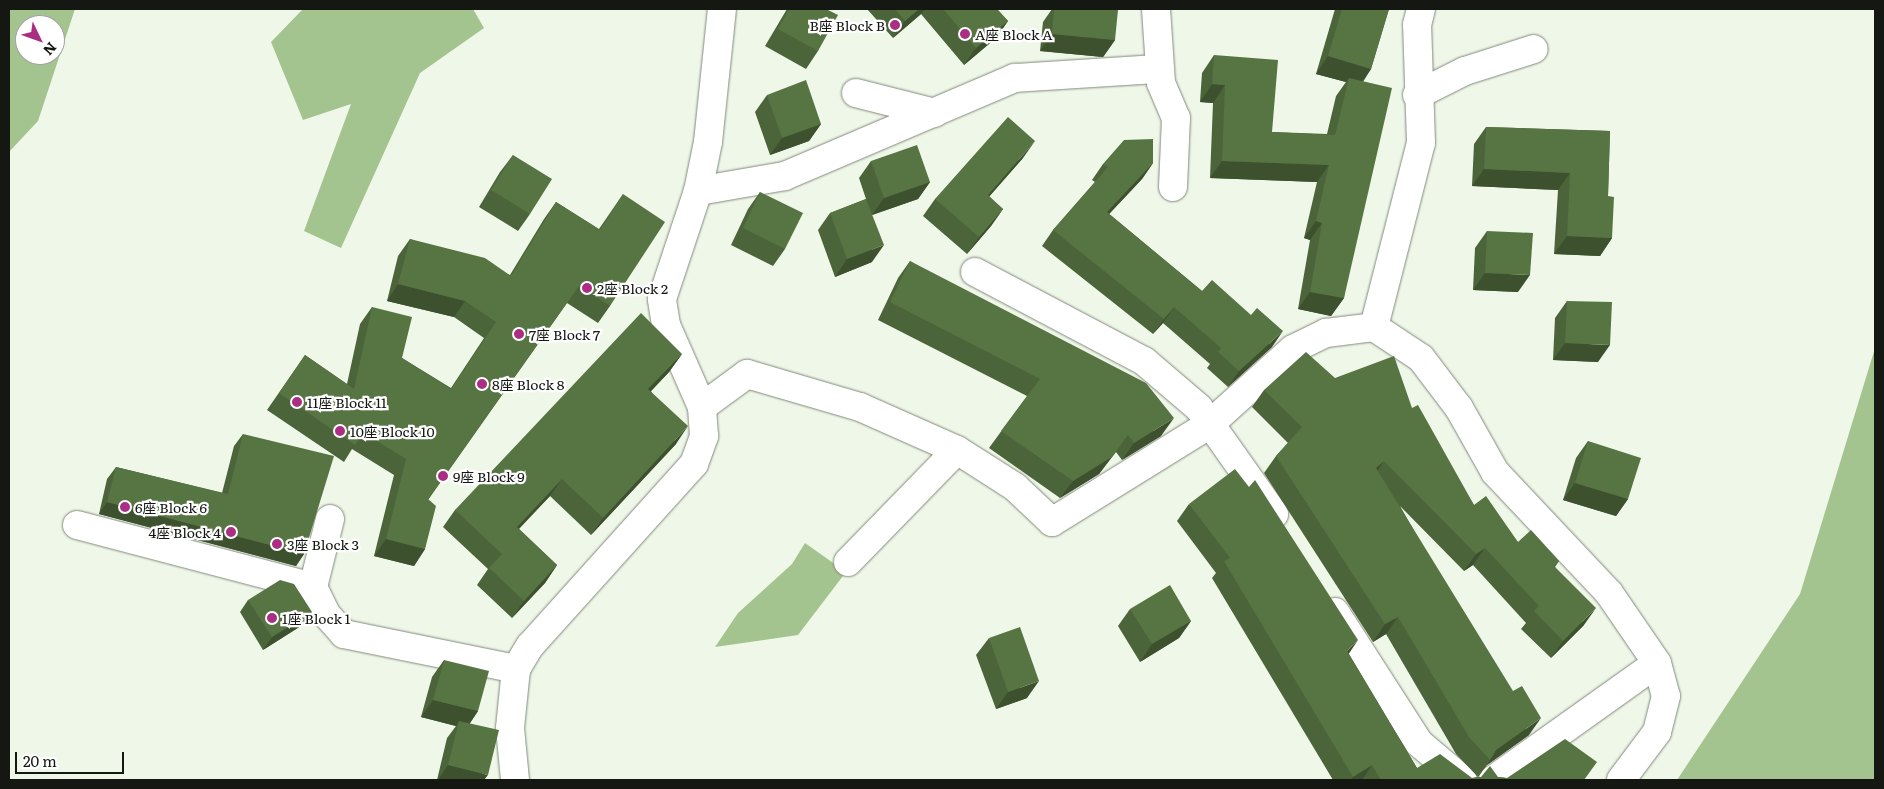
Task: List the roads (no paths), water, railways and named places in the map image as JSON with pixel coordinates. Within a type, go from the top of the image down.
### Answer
[{"type":"street","points":[[515,780],[510,728],[516,669],[530,646],[694,464],[704,436],[702,407],[666,325],[662,299],[698,191],[708,142],[722,9]]},
{"type":"street","points":[[1156,9],[1159,69],[1176,118],[1174,187]]},
{"type":"street","points":[[1374,327],[1421,143],[1417,95],[1417,25],[1421,9]]},
{"type":"street","points":[[1417,95],[1465,71],[1534,49]]},
{"type":"street","points":[[698,191],[785,176],[1015,78],[1159,69]]},
{"type":"street","points":[[856,93],[935,113]]},
{"type":"street","points":[[975,272],[1144,361],[1199,408],[1288,538]]},
{"type":"street","points":[[702,407],[747,374],[860,406],[957,450],[1015,488],[1052,522],[1210,424],[1293,349],[1326,332],[1374,327],[1421,358],[1459,408],[1495,472],[1609,592],[1658,663],[1666,696],[1657,732],[1621,780]]},
{"type":"street","points":[[848,562],[957,450]]},
{"type":"street","points":[[330,519],[313,587],[326,614],[344,634],[516,669]]},
{"type":"street","points":[[77,525],[313,587]]},
{"type":"street","points":[[1319,586],[1419,743],[1463,780]]},
{"type":"street","points":[[1493,780],[1658,663]]},
{"type":"place","name":"B座 Block B","points":[[895,25]]},
{"type":"place","name":"A座 Block A","points":[[965,34]]},
{"type":"place","name":"2座 Block 2","points":[[587,288]]},
{"type":"place","name":"7座 Block 7","points":[[519,334]]},
{"type":"place","name":"8座 Block 8","points":[[482,384]]},
{"type":"place","name":"11座 Block 11","points":[[297,402]]},
{"type":"place","name":"10座 Block 10","points":[[340,431]]},
{"type":"place","name":"9座 Block 9","points":[[443,476]]},
{"type":"place","name":"6座 Block 6","points":[[125,507]]},
{"type":"place","name":"4座 Block 4","points":[[231,532]]},
{"type":"place","name":"3座 Block 3","points":[[277,544]]},
{"type":"place","name":"1座 Block 1","points":[[272,618]]}]
